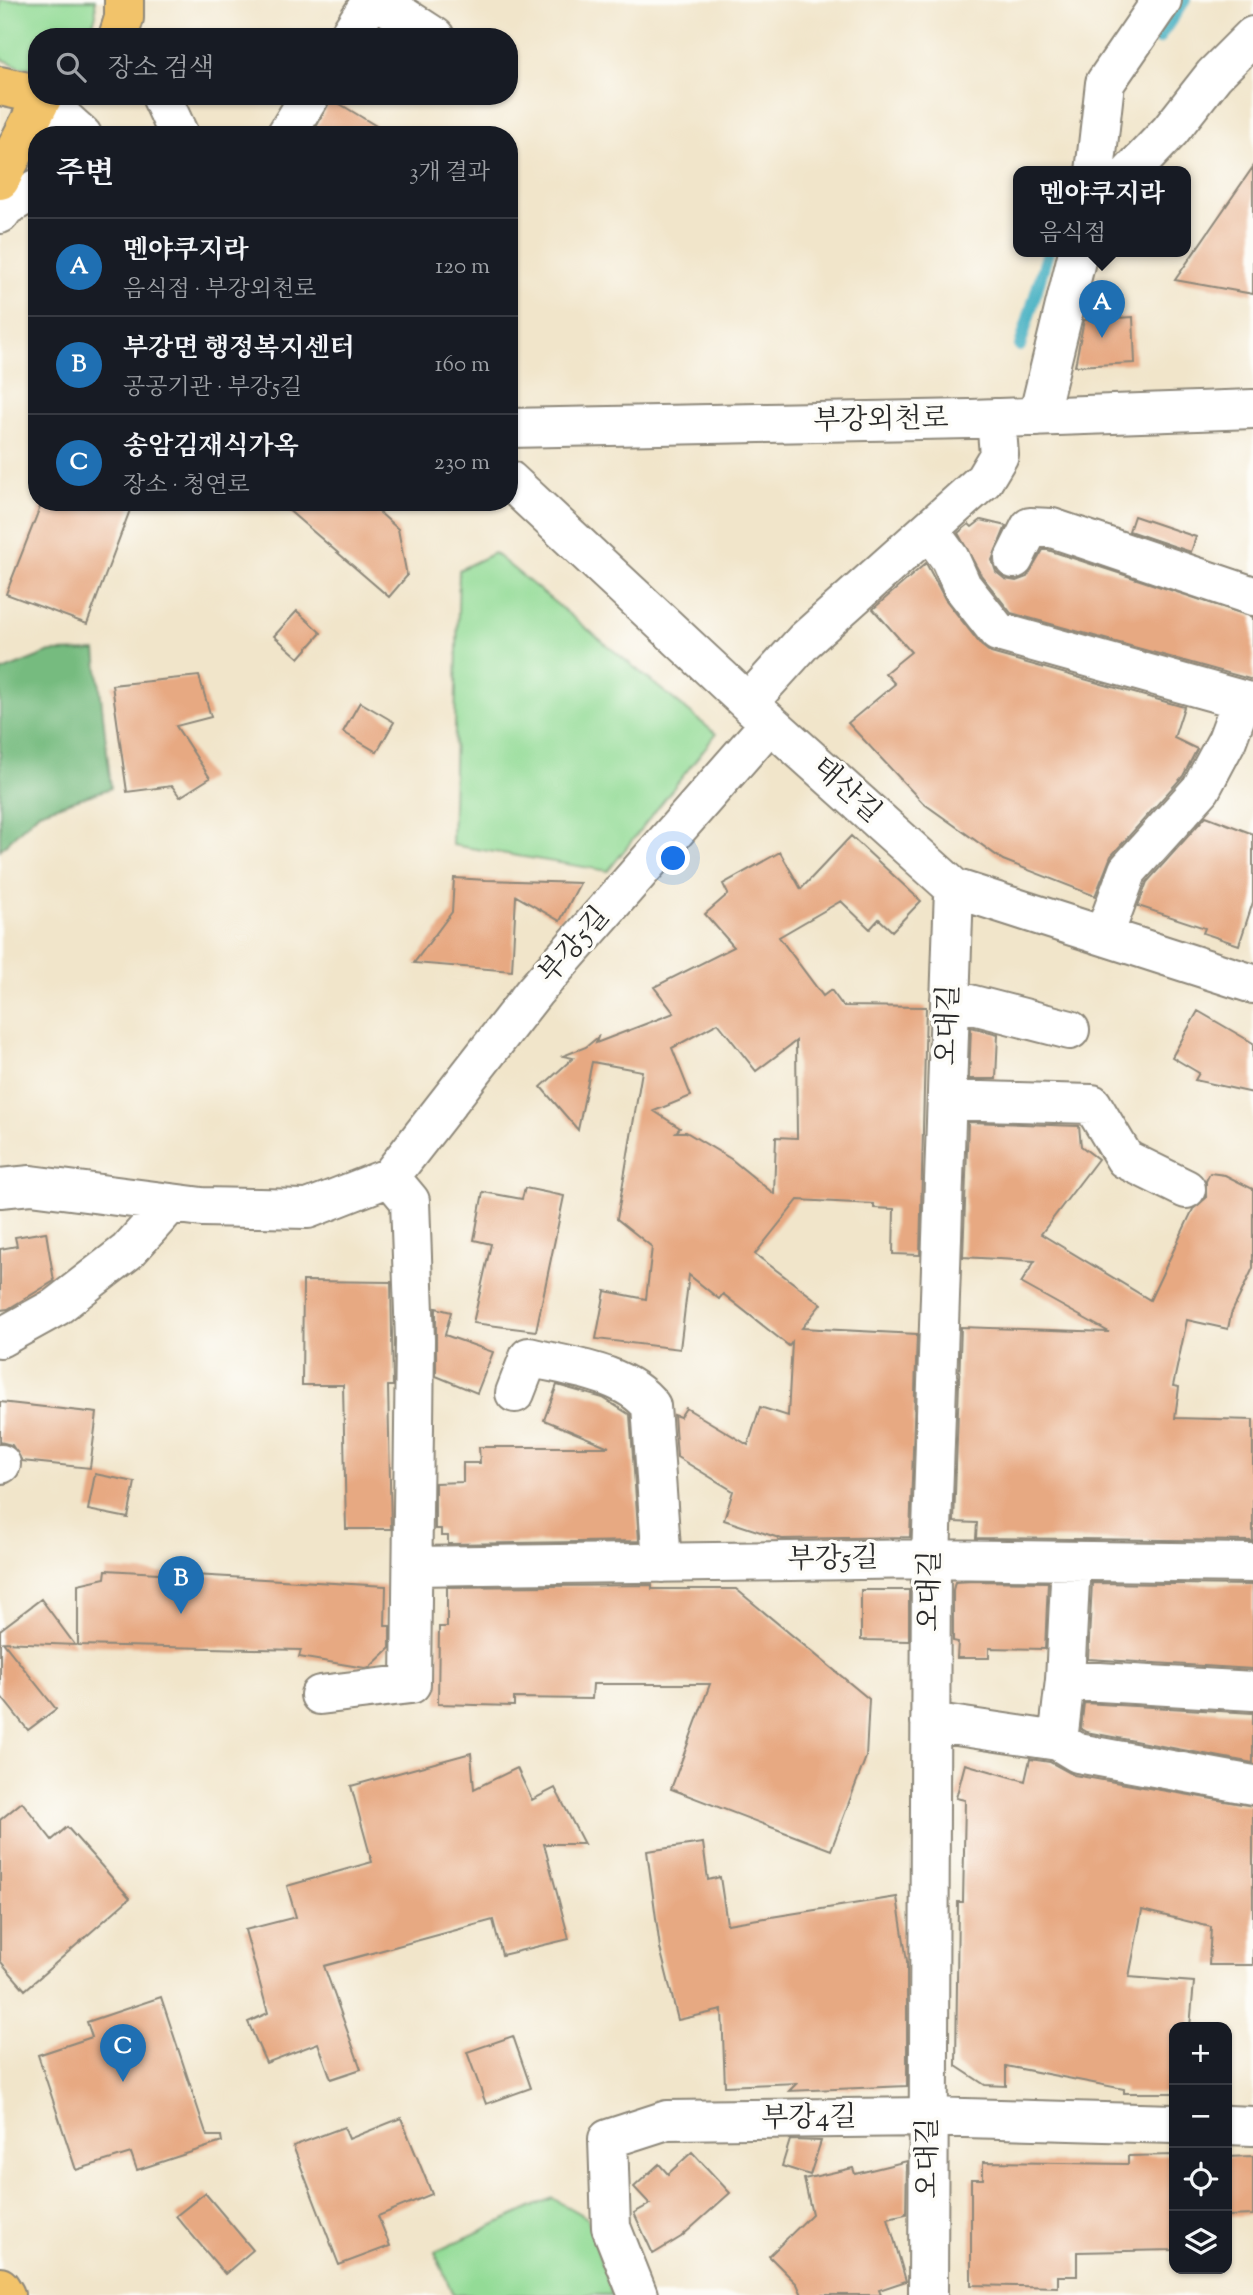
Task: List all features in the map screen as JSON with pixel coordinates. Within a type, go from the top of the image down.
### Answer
[{"type":"main road","points":[[0,86],[28,92]]},
{"type":"main road","points":[[29,126],[40,105]]},
{"type":"main road","points":[[0,180],[28,128]]},
{"type":"main road","points":[[0,2287],[5,2295]]},
{"type":"street","points":[[1162,0],[1105,83],[1108,166],[1170,131],[1214,75],[1253,36]]},
{"type":"street","points":[[354,28],[371,1],[419,28]]},
{"type":"street","points":[[52,105],[72,126]]},
{"type":"street","points":[[165,105],[175,126]]},
{"type":"street","points":[[292,126],[304,105]]},
{"type":"street","points":[[0,214],[6,206],[28,194]]},
{"type":"street","points":[[1038,416],[1077,257]]},
{"type":"street","name":"부강외천로","points":[[518,428],[996,418],[1253,409]]},
{"type":"street","name":"부강5길","points":[[390,1177],[534,992],[759,713],[804,641],[984,480],[999,455],[996,418]]},
{"type":"street","name":"태산길","points":[[518,488],[759,713],[954,888],[1253,984]]},
{"type":"street","points":[[1014,559],[1030,527],[1052,528],[1253,596]]},
{"type":"street","points":[[929,530],[950,559],[962,586],[998,632],[1248,702],[1201,789],[1128,870],[1104,935]]},
{"type":"street","name":"오대길","points":[[929,2295],[931,1559],[954,888]]},
{"type":"street","points":[[950,999],[1070,1030]]},
{"type":"street","points":[[947,1100],[1092,1104],[1125,1159],[1186,1189]]},
{"type":"street","points":[[0,1188],[31,1185],[202,1207],[308,1209],[390,1177],[410,1201],[415,1340],[411,1684],[320,1695]]},
{"type":"street","points":[[0,1338],[56,1307],[128,1251],[171,1203]]},
{"type":"street","points":[[514,1393],[529,1357],[591,1372],[639,1390],[650,1406],[662,1563]]},
{"type":"street","name":"부강5길","points":[[413,1566],[931,1559],[1253,1563]]},
{"type":"street","points":[[1058,1741],[1065,1680],[1070,1561]]},
{"type":"street","points":[[1065,1680],[1253,1691]]},
{"type":"street","points":[[930,1722],[1058,1741],[1078,1753],[1253,1785]]},
{"type":"street","name":"부강4길","points":[[638,2295],[611,2227],[608,2140],[667,2120],[930,2117],[1169,2123]]},
{"type":"street","points":[[1232,2125],[1253,2126]]},
{"type":"green space","points":[[0,0],[95,0],[96,15],[91,28],[28,28],[28,67],[20,67],[0,58]]},
{"type":"green space","points":[[494,553],[716,734],[608,871],[452,845],[459,570]]},
{"type":"green space","points":[[96,651],[111,788],[39,812],[0,850],[0,672],[50,652]]},
{"type":"green space","points":[[552,2198],[587,2218],[612,2295],[453,2295],[435,2252]]},
{"type":"building","points":[[328,105],[342,105],[376,126],[317,126]]},
{"type":"building","points":[[1253,167],[1253,294],[1175,280]]},
{"type":"building","points":[[1133,317],[1135,363],[1075,366],[1084,320]]},
{"type":"building","points":[[38,511],[130,511],[87,624],[6,594]]},
{"type":"building","points":[[289,511],[378,511],[398,529],[407,576],[389,597]]},
{"type":"building","points":[[1134,516],[1196,537],[1191,552],[1129,531]]},
{"type":"building","points":[[981,520],[1006,526],[992,560],[996,572],[1005,579],[1016,581],[1027,577],[1043,550],[1048,550],[1253,617],[1253,680],[1011,613],[981,575],[958,533],[969,524],[972,527]]},
{"type":"building","points":[[926,563],[945,599],[981,645],[991,653],[1184,707],[1174,738],[1197,749],[1183,776],[1111,856],[1095,896],[1003,860],[923,803],[848,723],[895,684],[885,673],[911,652],[873,609]]},
{"type":"building","points":[[297,611],[321,633],[299,658],[274,636]]},
{"type":"building","points":[[199,676],[211,717],[176,726],[210,778],[180,797],[172,786],[127,792],[112,685]]},
{"type":"building","points":[[360,702],[394,722],[377,752],[343,732]]},
{"type":"building","points":[[1206,816],[1253,834],[1253,902],[1239,945],[1203,933],[1205,928],[1138,906],[1147,882]]},
{"type":"building","points":[[851,836],[921,901],[892,931],[879,919],[870,929],[841,901],[779,937],[823,996],[831,990],[843,1006],[926,1007],[920,1255],[893,1254],[894,1209],[874,1208],[874,1204],[798,1200],[755,1254],[821,1304],[802,1328],[917,1334],[910,1537],[782,1539],[724,1520],[733,1491],[677,1457],[674,1415],[680,1417],[686,1408],[748,1445],[760,1407],[788,1416],[792,1342],[789,1346],[723,1294],[719,1299],[689,1275],[680,1349],[596,1339],[605,1291],[646,1299],[652,1247],[617,1219],[642,1071],[592,1062],[578,1130],[541,1087],[573,1058],[563,1056],[586,1047],[598,1037],[596,1043],[674,1013],[654,987],[734,947],[705,914],[728,894],[723,884],[780,852],[801,889]],"holes":[[[718,1023],[756,1071],[796,1041],[797,1138],[776,1137],[774,1194],[731,1159],[686,1132],[676,1132],[680,1128],[654,1111],[691,1096],[672,1048]]]},
{"type":"building","points":[[454,878],[580,883],[560,921],[516,896],[512,971],[414,963],[452,912]]},
{"type":"building","points":[[1198,1011],[1253,1043],[1253,1093],[1195,1080],[1199,1073],[1172,1057]]},
{"type":"building","points":[[971,1027],[998,1034],[996,1079],[969,1079]]},
{"type":"building","points":[[968,1122],[1079,1126],[1081,1146],[1098,1159],[1041,1234],[1150,1300],[1193,1209],[1206,1198],[1206,1181],[1210,1173],[1225,1175],[1253,1189],[1253,1268],[1231,1314],[1228,1329],[1187,1320],[1173,1386],[1179,1387],[1175,1418],[1253,1420],[1253,1541],[976,1538],[977,1523],[954,1522],[961,1327],[1109,1332],[1021,1283],[1035,1261],[963,1257]]},
{"type":"building","points":[[525,1188],[564,1196],[536,1331],[473,1323],[491,1244],[474,1240],[483,1192],[522,1199]]},
{"type":"building","points":[[46,1232],[54,1281],[8,1309],[0,1310],[0,1249],[17,1246],[15,1237]]},
{"type":"building","points":[[303,1281],[391,1282],[393,1386],[388,1386],[391,1529],[346,1529],[343,1385],[302,1385]]},
{"type":"building","points":[[436,1308],[451,1312],[445,1335],[493,1352],[477,1393],[436,1376]]},
{"type":"building","points":[[557,1385],[603,1398],[630,1415],[639,1541],[448,1544],[448,1536],[441,1536],[441,1529],[435,1529],[435,1483],[463,1482],[463,1463],[480,1463],[479,1447],[609,1447],[544,1420]]},
{"type":"building","points":[[0,1402],[97,1413],[90,1468],[22,1461],[12,1445],[0,1442]]},
{"type":"building","points":[[95,1474],[135,1482],[128,1518],[88,1510]]},
{"type":"building","points":[[106,1570],[386,1586],[385,1626],[390,1626],[390,1648],[370,1667],[365,1668],[299,1657],[301,1650],[78,1645],[78,1584],[105,1578]]},
{"type":"building","points":[[955,1582],[1048,1582],[1045,1649],[989,1648],[989,1658],[957,1658],[958,1642],[953,1641],[953,1590]]},
{"type":"building","points":[[1092,1583],[1253,1585],[1253,1669],[1088,1659]]},
{"type":"building","points":[[652,1585],[652,1589],[736,1589],[869,1699],[866,1757],[831,1850],[671,1789],[710,1684],[593,1684],[592,1699],[514,1698],[514,1706],[438,1704],[439,1627],[447,1627],[447,1587]]},
{"type":"building","points":[[861,1590],[909,1590],[909,1641],[861,1640]]},
{"type":"building","points":[[41,1599],[75,1645],[3,1642],[56,1709],[28,1730],[0,1695],[0,1630]]},
{"type":"building","points":[[1084,1703],[1253,1713],[1253,1763],[1086,1732],[1081,1729]]},
{"type":"building","points":[[471,1753],[474,1789],[517,1768],[532,1800],[555,1788],[584,1844],[544,1844],[569,1939],[502,1955],[493,1920],[324,1966],[361,2069],[331,2079],[318,2043],[266,2063],[248,2022],[268,2013],[245,1930],[296,1917],[287,1886],[372,1862],[351,1786]]},
{"type":"building","points":[[1030,1759],[1050,1762],[1074,1775],[1253,1806],[1253,1965],[1209,1965],[1211,1927],[1142,1910],[1129,1977],[1194,1982],[1190,2022],[1169,2022],[1169,2093],[1124,2093],[1124,2089],[1006,2066],[1006,2086],[985,2085],[956,2066],[958,1902],[963,1902],[965,1800],[956,1798],[965,1764],[1025,1781]]},
{"type":"building","points":[[22,1802],[52,1840],[67,1827],[130,1898],[25,1990],[0,1961],[0,1820]]},
{"type":"building","points":[[703,1843],[708,1880],[720,1877],[727,1924],[897,1897],[907,1961],[907,2086],[789,2091],[797,2083],[725,2086],[722,2010],[678,2020],[660,1948],[647,1851]]},
{"type":"building","points":[[161,1997],[207,2136],[221,2136],[222,2142],[137,2170],[131,2153],[76,2170],[38,2055],[92,2037],[87,2022]]},
{"type":"building","points":[[513,2036],[531,2088],[486,2104],[467,2052]]},
{"type":"building","points":[[401,2118],[432,2194],[378,2216],[390,2246],[339,2265],[293,2146],[344,2127],[349,2139]]},
{"type":"building","points":[[790,2140],[821,2141],[810,2175],[782,2166]]},
{"type":"building","points":[[692,2152],[730,2193],[681,2237],[653,2254],[634,2213],[650,2204],[634,2187],[659,2164],[668,2174]]},
{"type":"building","points":[[1169,2155],[1169,2250],[1077,2252],[1077,2276],[1058,2276],[1058,2287],[971,2285],[971,2179],[983,2179],[983,2162],[1128,2164],[1128,2156]]},
{"type":"building","points":[[1253,2156],[1253,2215],[1232,2216],[1232,2157]]},
{"type":"building","points":[[907,2161],[906,2214],[888,2218],[906,2281],[879,2290],[881,2295],[802,2295],[797,2284],[769,2256],[812,2214],[804,2179],[853,2168],[855,2174]]},
{"type":"building","points":[[205,2193],[253,2250],[225,2274],[176,2216]]},
{"type":"waterway","points":[[1158,39],[1185,0]]},
{"type":"waterway","points":[[1020,346],[1047,257]]},
{"type":"place","name":"멘야쿠지라","points":[[1102,338]]},
{"type":"place","name":"부강면 행정복지센터","points":[[181,1614]]},
{"type":"place","name":"송암김재식가옥","points":[[123,2082]]}]
